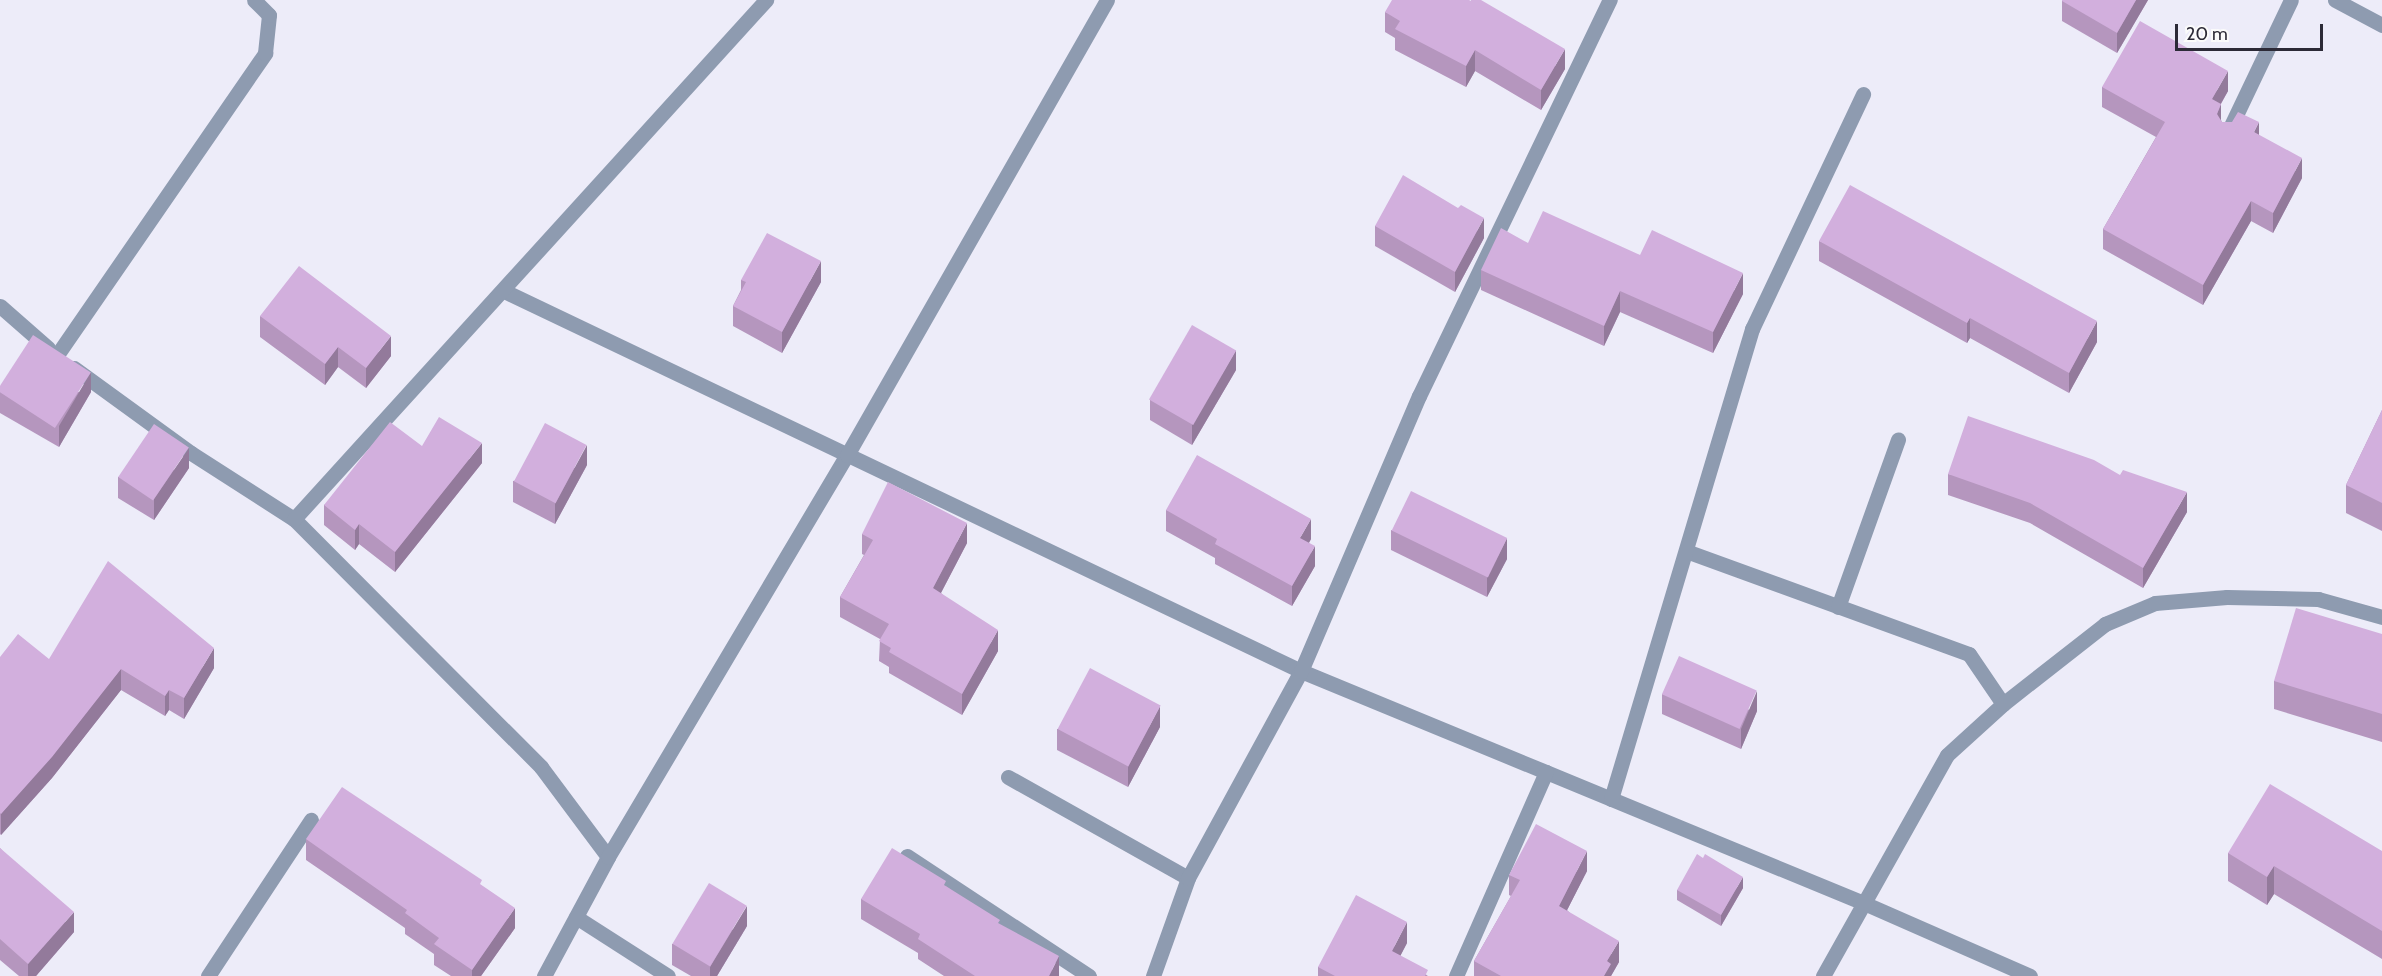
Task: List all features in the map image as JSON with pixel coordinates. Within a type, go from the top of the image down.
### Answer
[{"type":"street","points":[[57,355],[265,53],[269,15],[254,0]]},
{"type":"street","points":[[294,519],[504,291],[766,0]]},
{"type":"street","points":[[544,976],[608,857],[847,455],[1107,0]]},
{"type":"street","points":[[1153,976],[1188,878],[1301,671],[1419,396],[1610,0]]},
{"type":"street","points":[[2227,134],[2291,0]]},
{"type":"street","points":[[2335,0],[2382,25]]},
{"type":"street","points":[[1611,799],[1752,329],[1863,94]]},
{"type":"street","points":[[504,291],[1301,671],[1866,904],[2030,976]]},
{"type":"street","points":[[0,306],[57,355],[191,453],[294,519],[541,766],[608,857]]},
{"type":"street","points":[[1838,606],[1898,439]]},
{"type":"street","points":[[1686,551],[1968,654],[2003,704]]},
{"type":"street","points":[[1823,976],[1866,904],[1947,755],[2003,704],[2105,624],[2155,603],[2227,597],[2318,600],[2382,617]]},
{"type":"street","points":[[1456,976],[1546,772]]},
{"type":"street","points":[[1008,777],[1188,878]]},
{"type":"street","points":[[208,976],[311,820]]},
{"type":"street","points":[[907,856],[1089,976]]},
{"type":"street","points":[[576,917],[668,976]]},
{"type":"building","points":[[1392,0],[1481,0],[1565,49],[1541,90],[1475,50],[1466,66],[1395,29],[1400,21],[1385,12]]},
{"type":"building","points":[[2062,0],[2136,0],[2117,33]]},
{"type":"building","points":[[2140,21],[2228,71],[2212,99],[2221,104],[2217,114],[2222,122],[2232,122],[2238,112],[2259,122],[2254,132],[2302,158],[2273,213],[2251,201],[2203,285],[2103,229],[2165,122],[2102,87]]},
{"type":"building","points":[[1403,175],[1458,208],[1461,205],[1484,218],[1455,272],[1375,226]]},
{"type":"building","points":[[1850,185],[2097,321],[2069,373],[1970,318],[1967,323],[1819,241]]},
{"type":"building","points":[[1543,211],[1640,255],[1652,230],[1743,273],[1713,332],[1620,291],[1604,326],[1481,270],[1501,228],[1528,243]]},
{"type":"building","points":[[767,233],[821,261],[782,332],[733,306],[746,282],[741,280]]},
{"type":"building","points":[[299,266],[391,336],[366,368],[338,347],[325,364],[260,316]]},
{"type":"building","points":[[1192,325],[1236,350],[1193,425],[1149,399]]},
{"type":"building","points":[[33,335],[91,373],[55,428],[0,392],[0,386]]},
{"type":"building","points":[[2382,410],[2382,503],[2346,485]]},
{"type":"building","points":[[1968,416],[2094,460],[2120,475],[2123,470],[2187,492],[2143,568],[2030,503],[1948,474]]},
{"type":"building","points":[[439,417],[482,443],[395,552],[359,524],[355,530],[324,505],[390,422],[422,446]]},
{"type":"building","points":[[545,423],[586,445],[556,503],[514,481]]},
{"type":"building","points":[[154,424],[189,447],[153,501],[118,477]]},
{"type":"building","points":[[1197,455],[1311,519],[1300,538],[1315,546],[1292,586],[1215,544],[1217,539],[1166,510]]},
{"type":"building","points":[[888,482],[967,523],[933,588],[998,630],[962,694],[889,652],[891,648],[879,641],[889,624],[840,597],[873,540],[862,534]]},
{"type":"building","points":[[1411,491],[1507,538],[1488,577],[1392,531]]},
{"type":"building","points":[[108,561],[214,648],[184,698],[169,690],[165,696],[121,669],[52,757],[1,814],[0,657],[18,634],[49,659]]},
{"type":"building","points":[[2296,608],[2382,634],[2382,714],[2274,681]]},
{"type":"building","points":[[1679,656],[1757,691],[1740,729],[1662,694]]},
{"type":"building","points":[[1090,668],[1161,706],[1128,766],[1058,729]]},
{"type":"building","points":[[2270,784],[2382,851],[2382,931],[2274,866],[2267,877],[2228,853]]},
{"type":"building","points":[[342,787],[482,880],[480,884],[515,908],[472,970],[434,944],[439,938],[405,913],[407,910],[306,839]]},
{"type":"building","points":[[1536,824],[1587,851],[1559,906],[1619,941],[1607,961],[1611,964],[1604,976],[1501,976],[1474,961],[1520,880],[1509,875]]},
{"type":"building","points":[[0,848],[74,912],[28,964],[0,939]]},
{"type":"building","points":[[892,848],[946,881],[944,885],[1000,920],[998,923],[1059,956],[1049,976],[975,976],[918,939],[920,934],[861,899]]},
{"type":"building","points":[[1697,854],[1703,858],[1705,854],[1743,877],[1721,915],[1677,890]]},
{"type":"building","points":[[709,883],[747,906],[710,967],[672,944]]},
{"type":"building","points":[[1356,895],[1407,922],[1392,951],[1428,970],[1425,976],[1335,976],[1318,967]]}]
